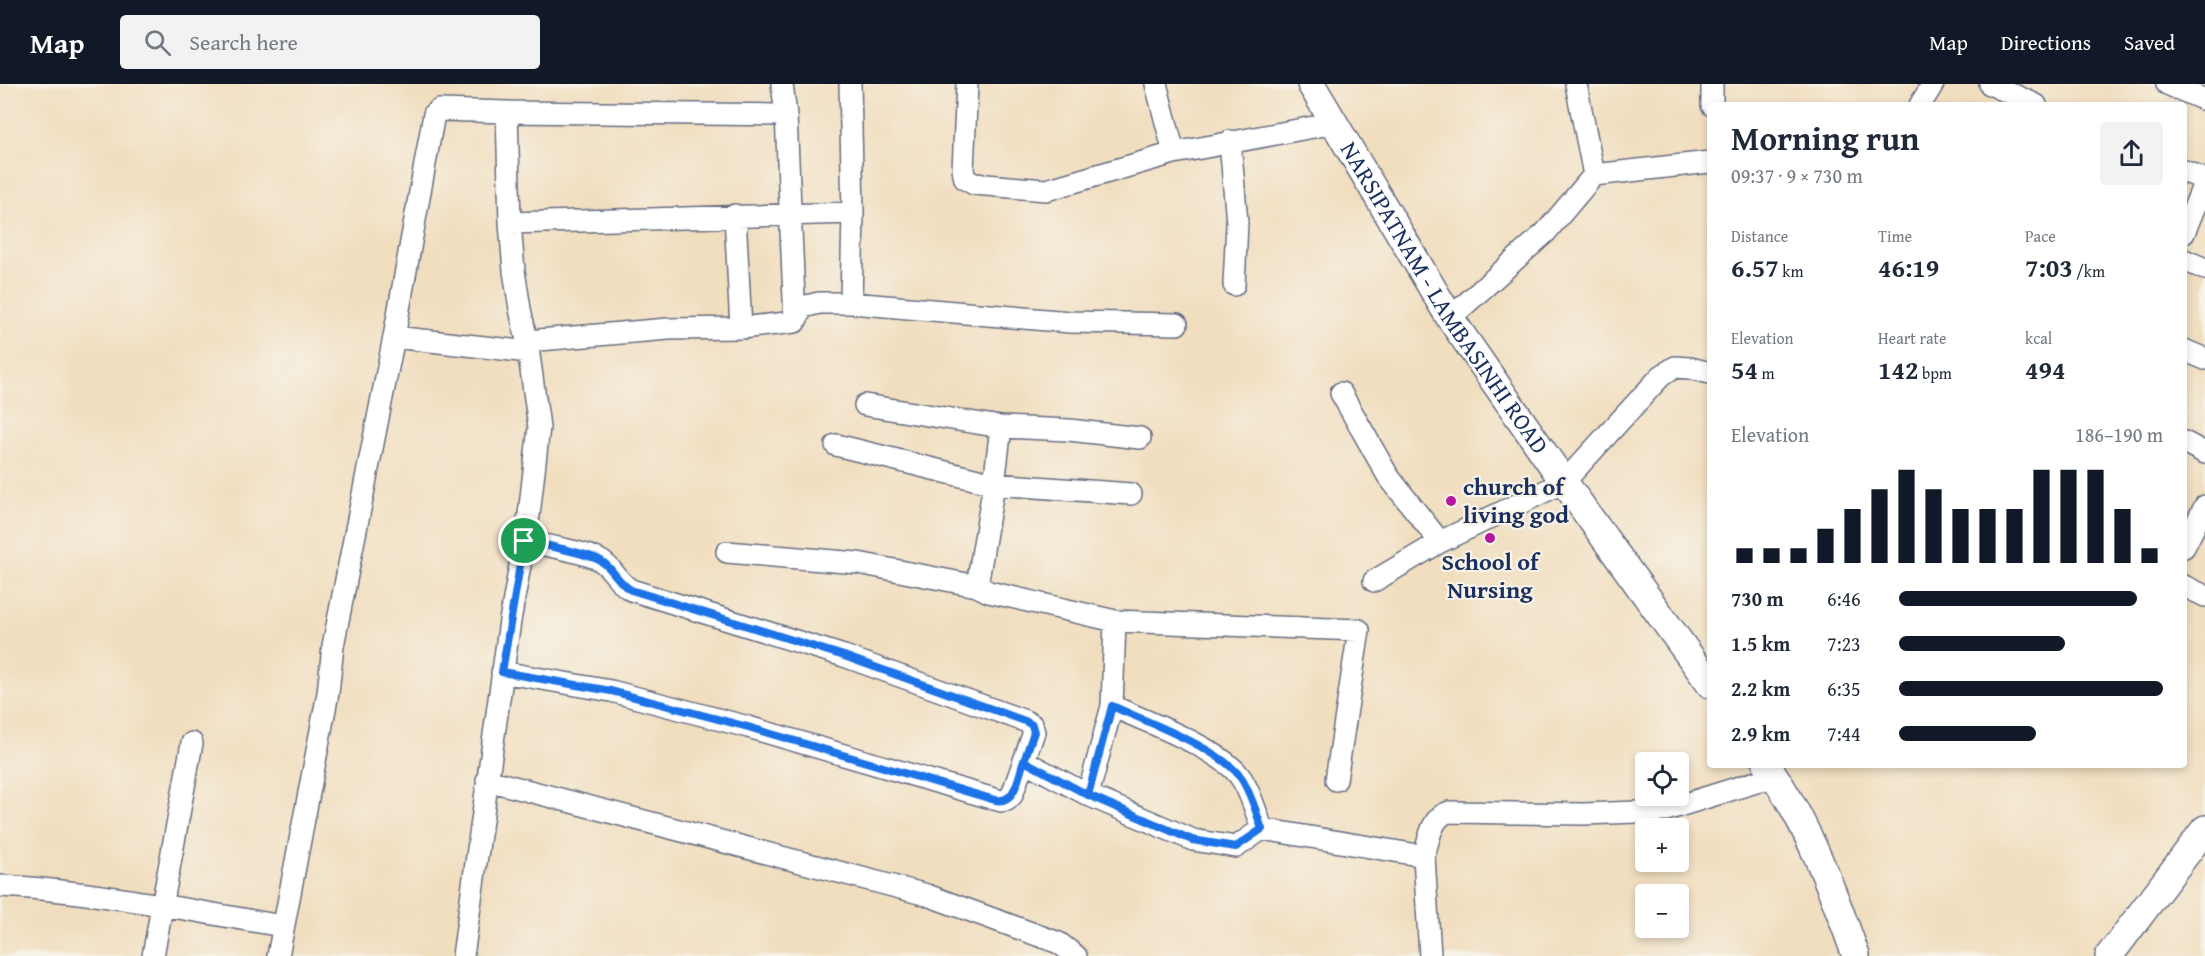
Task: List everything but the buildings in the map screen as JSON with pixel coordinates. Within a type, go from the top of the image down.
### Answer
[{"type":"main road","name":"NARSIPATNAM - LAMBASINHI ROAD","points":[[1311,84],[1450,318],[1564,482],[1707,680]]},
{"type":"main road","points":[[1771,771],[1786,793],[1837,900],[1856,956]]},
{"type":"main road","points":[[2109,956],[2204,834]]},
{"type":"street","points":[[782,84],[786,115],[795,322]]},
{"type":"street","points":[[850,84],[854,213],[851,303]]},
{"type":"street","points":[[967,84],[963,170],[964,179],[974,184],[1046,190],[1174,153],[1335,123]]},
{"type":"street","points":[[1156,84],[1174,153]]},
{"type":"street","points":[[1576,84],[1594,175]]},
{"type":"street","points":[[1712,84],[1712,102]]},
{"type":"street","points":[[1922,102],[1933,84]]},
{"type":"street","points":[[1990,84],[2030,102]]},
{"type":"street","points":[[2167,84],[2205,100]]},
{"type":"street","points":[[278,956],[328,693],[333,646],[394,337],[434,114],[440,110],[786,115]]},
{"type":"street","points":[[462,956],[502,672],[533,484],[539,427],[528,346],[515,281],[510,223],[507,112]]},
{"type":"street","points":[[1230,141],[1238,223],[1234,285]]},
{"type":"street","points":[[1450,318],[1546,232],[1594,175],[1707,162]]},
{"type":"street","points":[[2187,172],[2205,180],[2187,225]]},
{"type":"street","points":[[510,223],[790,213],[854,213]]},
{"type":"street","points":[[735,215],[741,328]]},
{"type":"street","points":[[2187,261],[2205,269]]},
{"type":"street","points":[[795,322],[801,310],[807,305],[851,303],[1070,322],[1177,324]]},
{"type":"street","points":[[394,337],[528,346],[668,329],[741,328],[795,322]]},
{"type":"street","points":[[2187,351],[2205,359]]},
{"type":"street","points":[[1374,581],[1440,542],[1564,482],[1661,376],[1675,367],[1707,372]]},
{"type":"street","points":[[1341,393],[1388,477],[1440,542]]},
{"type":"street","points":[[865,405],[1001,427],[1069,430],[1140,438]]},
{"type":"street","points":[[977,586],[1001,427]]},
{"type":"street","points":[[2187,444],[2205,453]]},
{"type":"street","points":[[836,445],[994,484],[1131,494]]},
{"type":"street","points":[[2187,542],[2204,512]]},
{"type":"street","points":[[502,672],[611,691],[748,727],[1001,801],[1007,800],[1012,795],[1034,732],[1032,725],[1025,721],[844,656],[631,590],[622,585],[601,561],[524,541]]},
{"type":"street","points":[[728,552],[858,563],[977,586],[989,592],[1115,621],[1359,630],[1336,780]]},
{"type":"street","points":[[2187,587],[2205,596]]},
{"type":"street","points":[[1088,795],[1112,706],[1115,621]]},
{"type":"street","points":[[1112,706],[1207,750],[1225,761],[1240,777],[1253,801],[1262,829]]},
{"type":"street","points":[[153,956],[192,743]]},
{"type":"street","points":[[1024,761],[1088,795],[1192,840],[1236,847],[1262,829],[1424,856]]},
{"type":"street","points":[[1431,956],[1424,856],[1434,823],[1441,815],[1449,812],[1584,814],[1664,811],[1771,771]]},
{"type":"street","points":[[487,780],[927,895],[1059,943],[1076,956]]},
{"type":"street","points":[[0,886],[38,888],[282,926]]},
{"type":"place","name":"church of living god","points":[[1451,501]]},
{"type":"place","name":"School of Nursing","points":[[1490,538]]},
{"type":"route","points":[[524,541],[502,672],[611,691],[748,727],[995,800],[1007,800],[1012,795],[1024,761],[1088,795],[1192,840],[1236,847],[1262,829],[1253,801],[1240,777],[1225,761],[1207,750],[1112,706],[1088,795],[1024,761],[1034,732],[1032,725],[1025,721],[844,656],[631,590],[622,585],[601,561],[524,541]]}]
